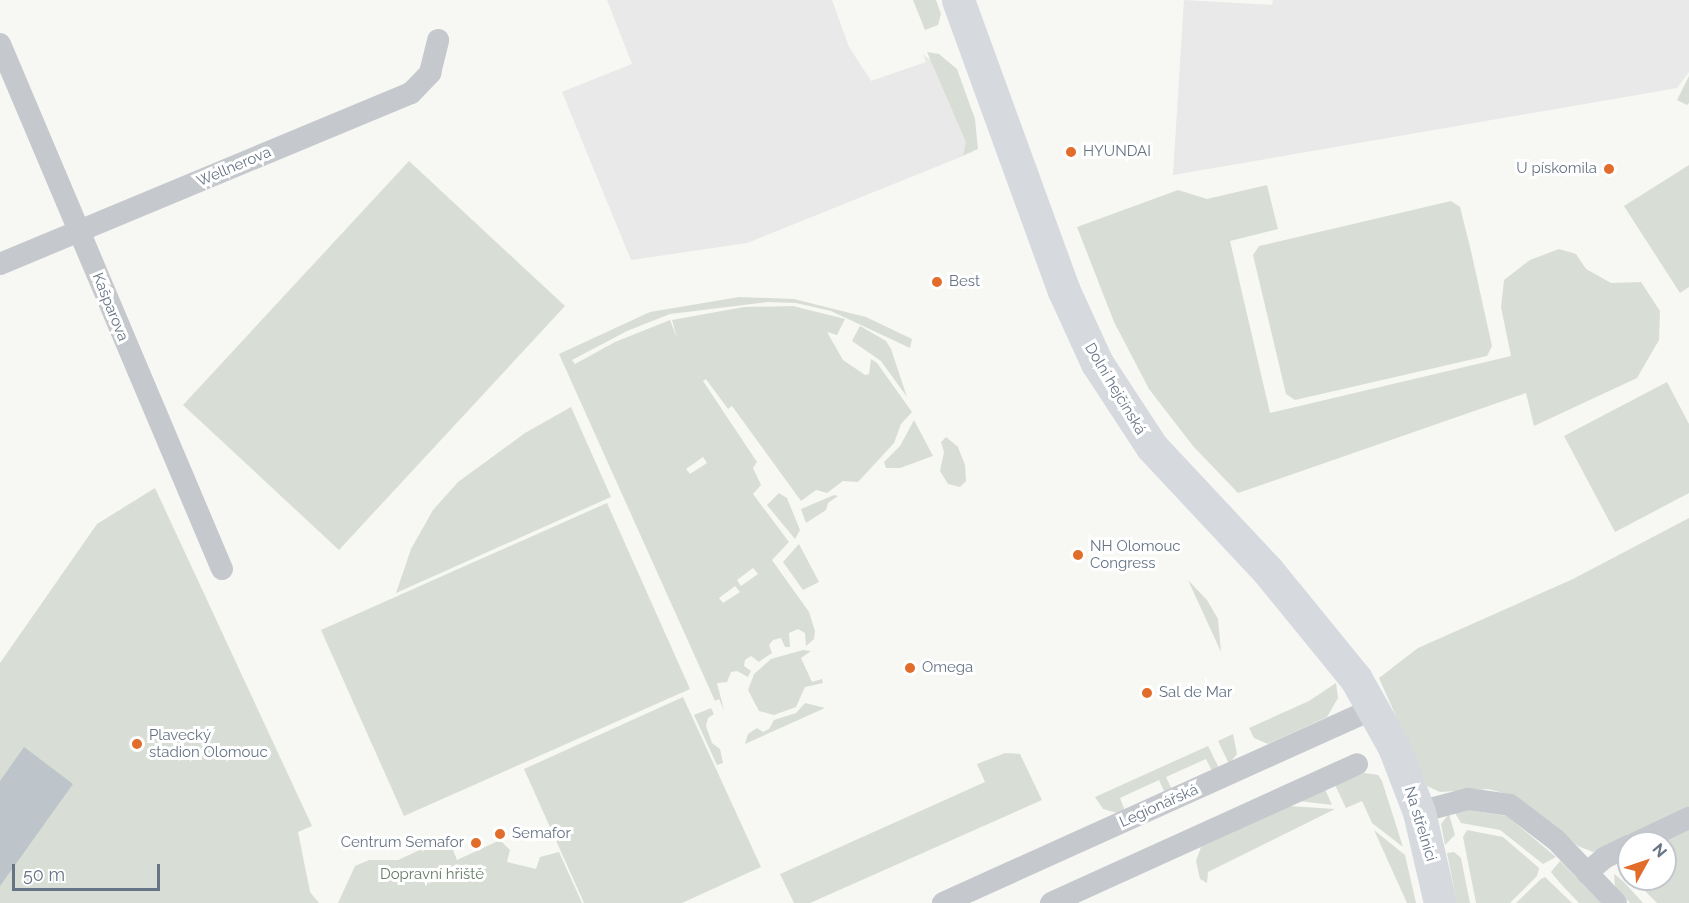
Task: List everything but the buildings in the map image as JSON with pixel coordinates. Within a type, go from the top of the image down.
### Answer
[{"type":"main road","name":"Dolní hejčínská","points":[[958,0],[1064,291],[1113,391],[1152,447],[1328,641],[1374,708],[1394,747]]},
{"type":"main road","name":"Na střelnici","points":[[1394,747],[1419,812],[1440,903]]},
{"type":"street","name":"Wellnerova","points":[[0,264],[411,93],[430,74],[438,40]]},
{"type":"street","name":"Kašparova","points":[[0,44],[222,569]]},
{"type":"street","name":"Legionářská","points":[[943,903],[1374,708]]},
{"type":"street","points":[[1051,903],[1357,764]]},
{"type":"street","points":[[1419,812],[1468,799],[1510,805],[1537,824],[1616,903]]},
{"type":"street","points":[[1661,831],[1689,818]]},
{"type":"street","points":[[1587,873],[1604,858],[1617,852]]},
{"type":"shaded area","points":[[607,0],[832,0],[849,47],[871,81],[926,62],[923,54],[929,59],[934,57],[973,152],[747,243],[631,260],[562,92],[632,64]]},
{"type":"shaded area","points":[[1184,0],[1272,5],[1273,0],[1689,0],[1689,72],[1677,88],[1173,175]]},
{"type":"shaded area","points":[[24,747],[73,784],[0,886],[0,781]]},
{"type":"green space","points":[[913,0],[936,0],[941,14],[938,25],[925,30]]},
{"type":"green space","points":[[927,52],[939,54],[957,69],[975,119],[978,149],[963,155],[966,142]]},
{"type":"green space","points":[[1689,76],[1689,103],[1687,105],[1677,100]]},
{"type":"green space","points":[[409,161],[565,306],[339,550],[183,405]]},
{"type":"green space","points":[[1689,165],[1689,287],[1680,293],[1624,206]]},
{"type":"green space","points":[[1267,185],[1278,229],[1230,241],[1270,413],[1511,356],[1501,307],[1504,280],[1530,260],[1559,249],[1576,254],[1586,269],[1611,283],[1641,282],[1660,311],[1659,340],[1637,378],[1534,426],[1526,393],[1238,493],[1193,446],[1149,389],[1114,322],[1077,227],[1178,190],[1207,199]]},
{"type":"green space","points":[[1451,201],[1460,207],[1471,251],[1492,346],[1487,356],[1295,400],[1286,394],[1253,255],[1259,246]]},
{"type":"green space","points":[[739,297],[794,299],[866,317],[912,339],[910,348],[831,311],[796,303],[768,302],[670,314],[627,331],[572,360],[575,364],[615,342],[670,320],[677,338],[672,320],[744,307],[793,306],[845,319],[837,335],[827,332],[843,360],[865,375],[869,374],[871,359],[877,363],[912,412],[901,424],[894,443],[858,482],[843,481],[827,493],[816,490],[801,501],[732,406],[728,409],[706,379],[703,381],[757,462],[753,468],[761,485],[753,494],[789,542],[772,560],[809,612],[815,631],[814,639],[806,646],[805,633],[798,629],[789,633],[790,647],[785,647],[781,638],[773,640],[769,645],[772,653],[759,662],[751,656],[745,660],[744,666],[751,671],[748,677],[737,671],[731,672],[727,682],[717,683],[724,710],[719,699],[715,701],[559,354],[650,312]],"holes":[[[703,457],[707,463],[690,474],[686,469]],[[753,568],[758,574],[741,586],[737,580]],[[735,586],[740,592],[723,603],[719,598]]]},
{"type":"green space","points":[[860,326],[886,341],[891,349],[907,397],[881,361],[852,341]]},
{"type":"green space","points":[[1667,382],[1689,424],[1689,493],[1615,532],[1564,436]]},
{"type":"green space","points":[[571,407],[611,497],[396,593],[411,549],[433,510],[458,482],[525,433]]},
{"type":"green space","points":[[914,420],[933,456],[900,468],[886,468],[884,462],[900,446]]},
{"type":"green space","points":[[946,437],[958,447],[965,465],[966,481],[960,487],[948,484],[940,471],[944,452],[941,442]]},
{"type":"green space","name":"Plavecký stadion Olomouc","points":[[155,488],[312,826],[298,832],[310,892],[319,903],[0,903],[0,663],[97,524]]},
{"type":"green space","points":[[779,493],[787,498],[800,530],[795,539],[767,505]]},
{"type":"green space","points":[[834,495],[838,496],[828,503],[826,510],[806,523],[801,509]]},
{"type":"green space","points":[[607,503],[690,689],[404,816],[321,630]]},
{"type":"green space","points":[[1689,518],[1689,807],[1638,831],[1617,831],[1617,841],[1593,852],[1578,846],[1515,796],[1488,789],[1440,792],[1427,786],[1379,678],[1418,648],[1573,579]]},
{"type":"green space","points":[[799,544],[819,582],[803,590],[783,562]]},
{"type":"green space","points":[[1188,580],[1207,600],[1218,619],[1221,652]]},
{"type":"green space","points":[[803,650],[811,651],[801,658],[812,682],[822,679],[823,683],[805,687],[796,707],[774,715],[759,711],[748,690],[754,674],[771,659]]},
{"type":"green space","points":[[1336,683],[1338,698],[1327,717],[1268,744],[1254,738],[1249,728],[1309,701]]},
{"type":"green space","points":[[683,697],[761,867],[682,903],[584,903],[524,769]]},
{"type":"green space","points":[[805,703],[825,708],[745,744],[748,734],[757,728],[763,732],[769,729],[774,720],[796,713]]},
{"type":"green space","points":[[711,708],[714,714],[708,718],[706,726],[712,743],[720,749],[723,763],[717,765],[694,715]]},
{"type":"green space","points":[[1233,734],[1237,754],[1229,764],[1218,741]]},
{"type":"green space","points":[[1208,746],[1219,768],[1212,771],[1206,759],[1166,777],[1172,790],[1165,793],[1159,780],[1120,798],[1125,811],[1117,813],[1103,809],[1095,797]]},
{"type":"green space","points":[[1005,753],[1020,754],[1042,800],[810,903],[794,903],[780,874],[985,782],[977,764]]},
{"type":"green space","points":[[1365,773],[1378,775],[1382,781],[1403,847],[1372,823],[1362,801],[1346,808],[1335,785]]},
{"type":"green space","points":[[1325,789],[1332,805],[1299,801]]},
{"type":"green space","points":[[1289,806],[1335,809],[1208,872],[1207,883],[1200,879],[1196,861],[1201,847]]},
{"type":"green space","points":[[1461,809],[1507,816],[1556,857],[1543,864],[1500,830],[1461,823],[1454,811]]},
{"type":"green space","points":[[1449,814],[1455,835],[1445,845],[1441,824]]},
{"type":"green space","points":[[1689,824],[1689,903],[1657,903],[1645,891],[1677,891],[1677,831],[1674,831]]},
{"type":"green space","points":[[1374,830],[1405,855],[1416,903],[1407,903]]},
{"type":"green space","points":[[1467,830],[1503,837],[1539,868],[1537,876],[1510,903],[1476,903],[1463,837]]},
{"type":"green space","name":"Dopravní hřiště","points":[[448,837],[457,860],[500,840],[510,850],[507,862],[536,869],[540,857],[559,852],[582,903],[338,903],[355,866],[369,860],[398,860]]},
{"type":"green space","points":[[1454,852],[1461,858],[1470,903],[1457,903],[1447,853]]},
{"type":"green space","points":[[1560,861],[1601,903],[1579,903],[1551,872]]},
{"type":"green space","points":[[1614,874],[1617,876],[1617,889]]},
{"type":"green space","points":[[1545,877],[1572,903],[1516,903],[1541,879]]},
{"type":"green space","points":[[1619,891],[1632,891],[1643,903],[1630,903]]},
{"type":"place","name":"HYUNDAI","points":[[1071,152]]},
{"type":"place","name":"U pískomila","points":[[1609,169]]},
{"type":"place","name":"Best","points":[[937,282]]},
{"type":"place","name":"NH Olomouc Congress","points":[[1078,555]]},
{"type":"place","name":"Omega","points":[[910,668]]},
{"type":"place","name":"Sal de Mar","points":[[1147,693]]},
{"type":"place","name":"Plavecký stadion Olomouc","points":[[137,744]]},
{"type":"place","name":"Semafor","points":[[500,834]]},
{"type":"place","name":"Centrum Semafor","points":[[476,843]]}]
